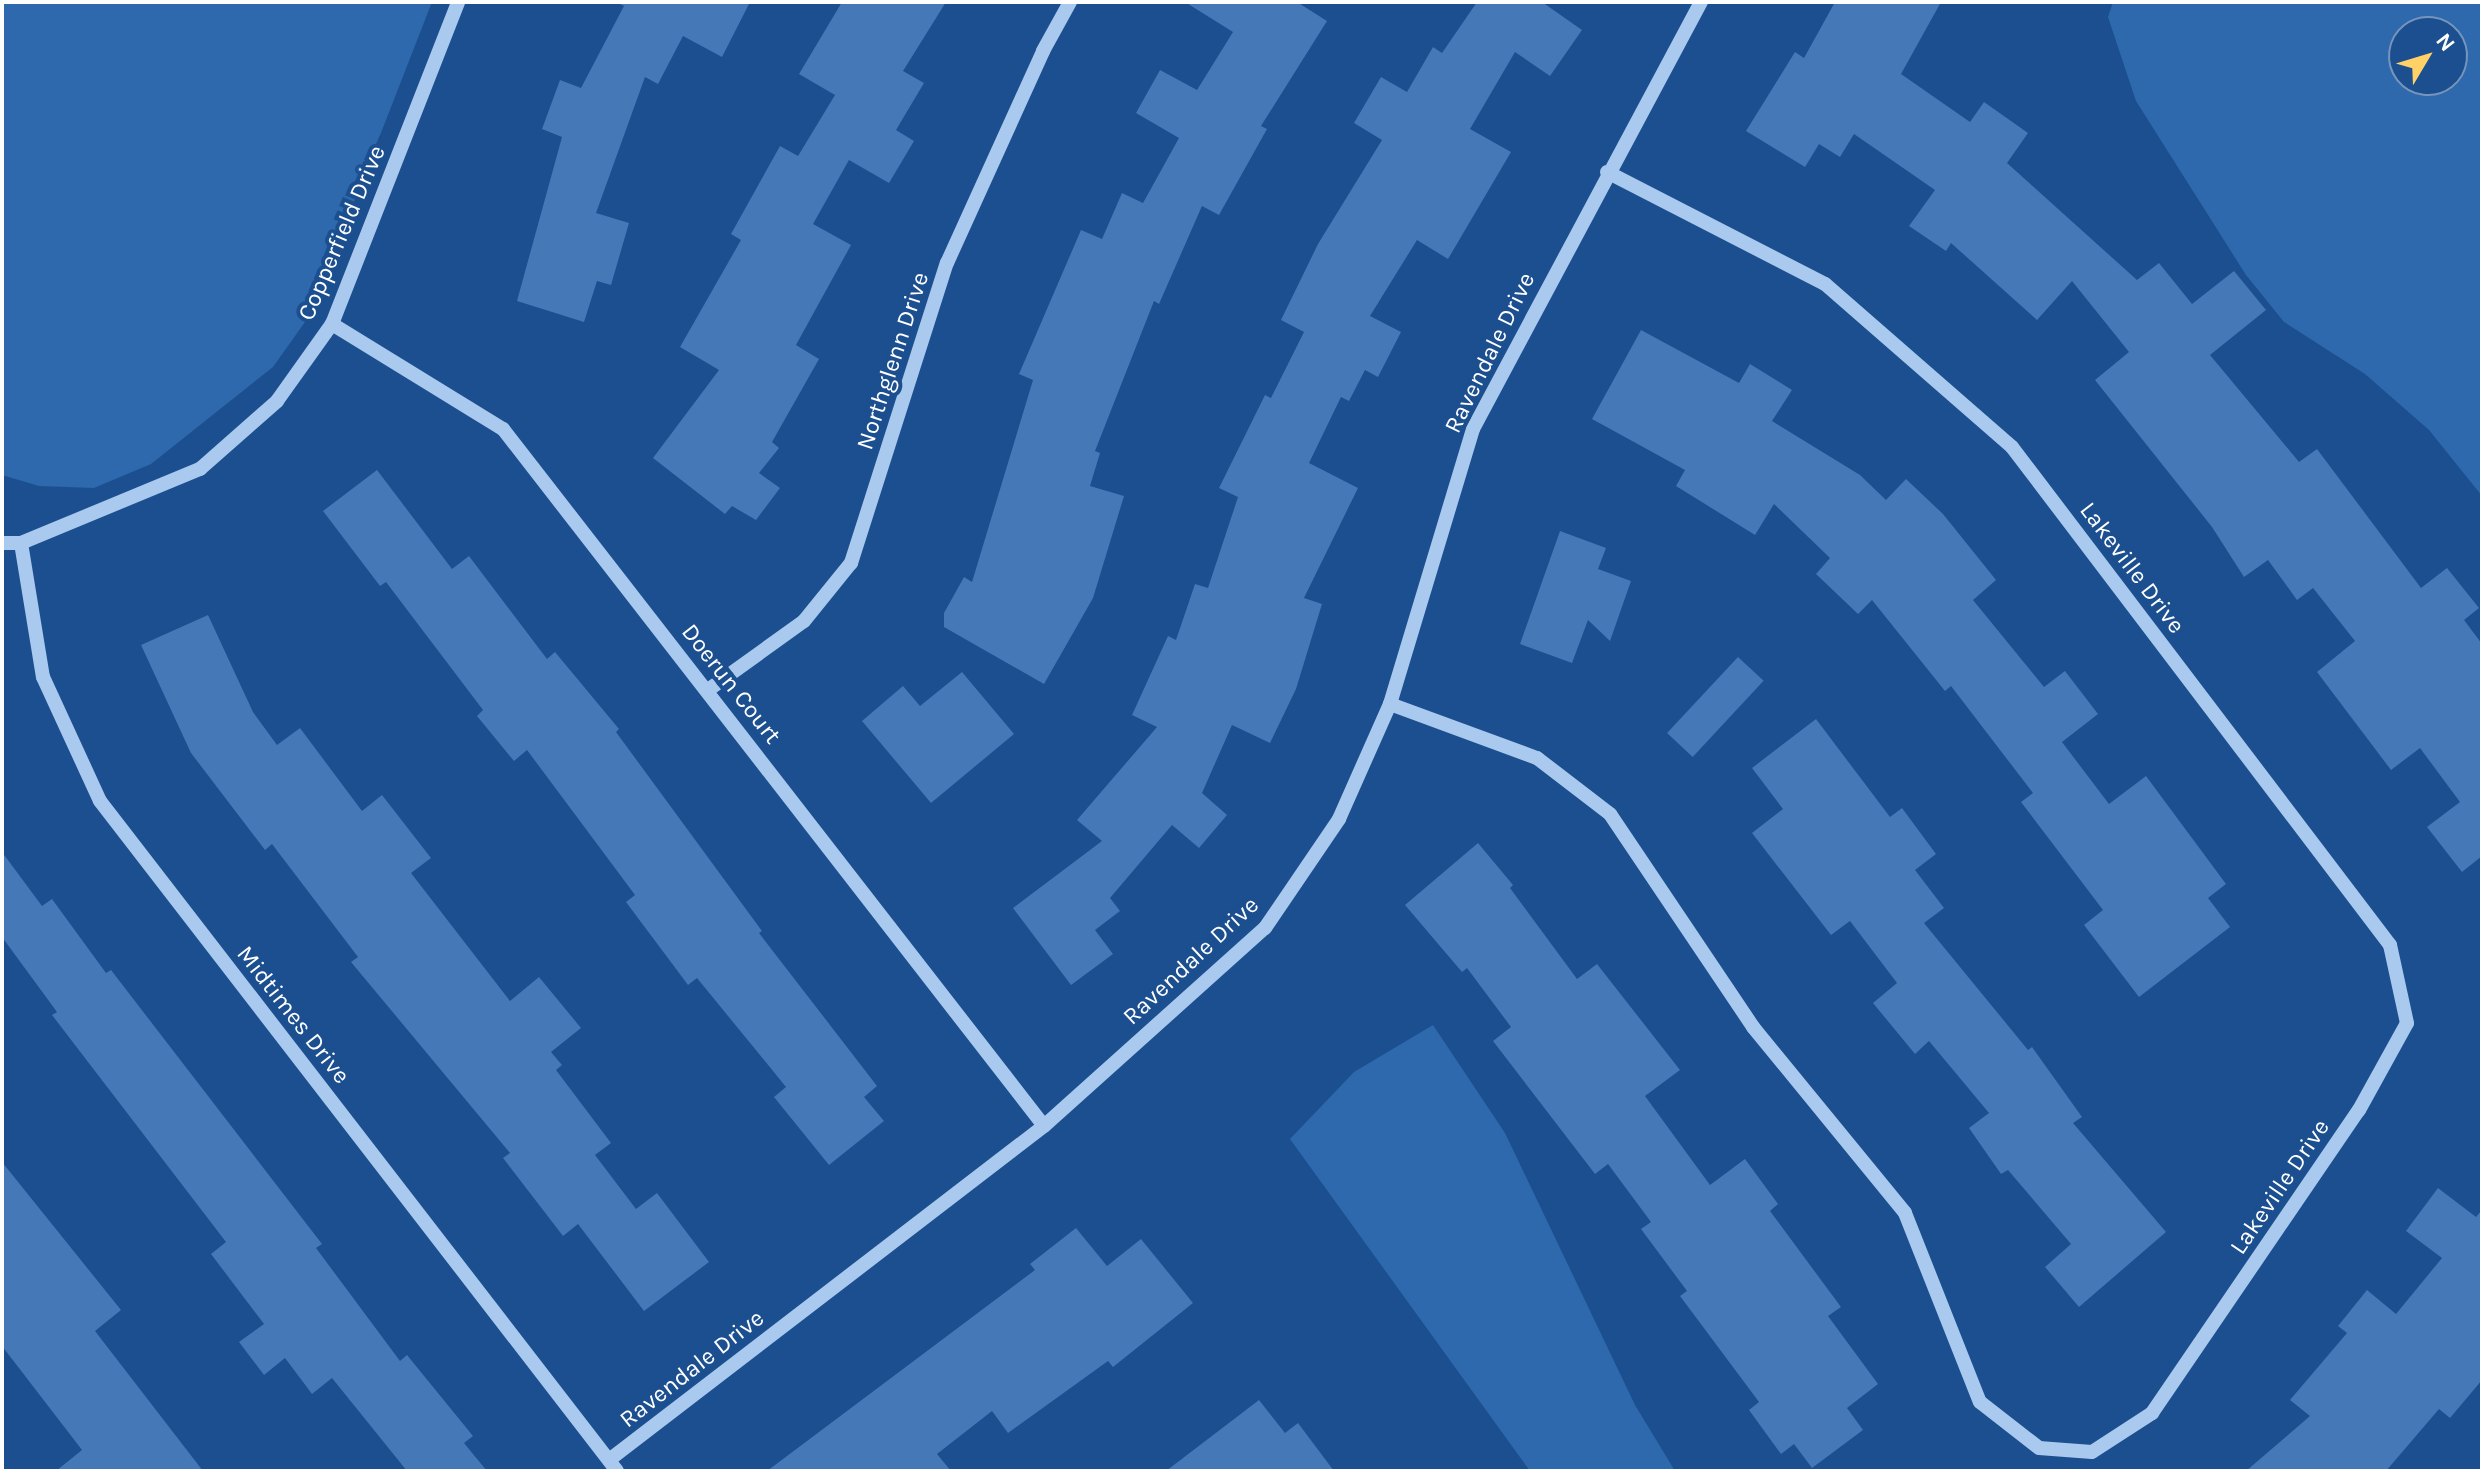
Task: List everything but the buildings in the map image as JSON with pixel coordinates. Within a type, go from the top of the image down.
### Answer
[{"type":"street","name":"Copperfield Drive","points":[[2,543],[21,543],[200,469],[277,401],[332,324],[458,2]]},
{"type":"street","name":"Northglenn Drive","points":[[708,690],[804,621],[851,563],[947,263],[1043,51],[1070,2]]},
{"type":"street","name":"Ravendale Drive","points":[[613,1466],[1044,1126],[1265,928],[1339,819],[1390,704],[1473,429],[1607,172],[1701,2]]},
{"type":"street","name":"Lakeville Drive","points":[[1390,704],[1537,758],[1610,814],[1753,1027],[1905,1213],[1980,1402],[2039,1448],[2092,1452],[2152,1413],[2359,1110],[2407,1023],[2390,945],[2012,447],[1825,284],[1607,172]]},
{"type":"street","name":"Doerun Court","points":[[332,324],[503,429],[1044,1126]]},
{"type":"street","name":"Midtimes Drive","points":[[21,543],[43,677],[100,801],[613,1466]]},
{"type":"shaded area","points":[[2,2],[432,2],[310,315],[273,367],[151,464],[94,488],[39,486],[2,475]]},
{"type":"shaded area","points":[[2113,2],[2482,2],[2482,496],[2429,430],[2365,374],[2284,322],[2246,275],[2136,101],[2108,17]]},
{"type":"shaded area","points":[[1433,1025],[1505,1133],[1635,1405],[1675,1471],[1530,1471],[1290,1139],[1354,1072]]}]
